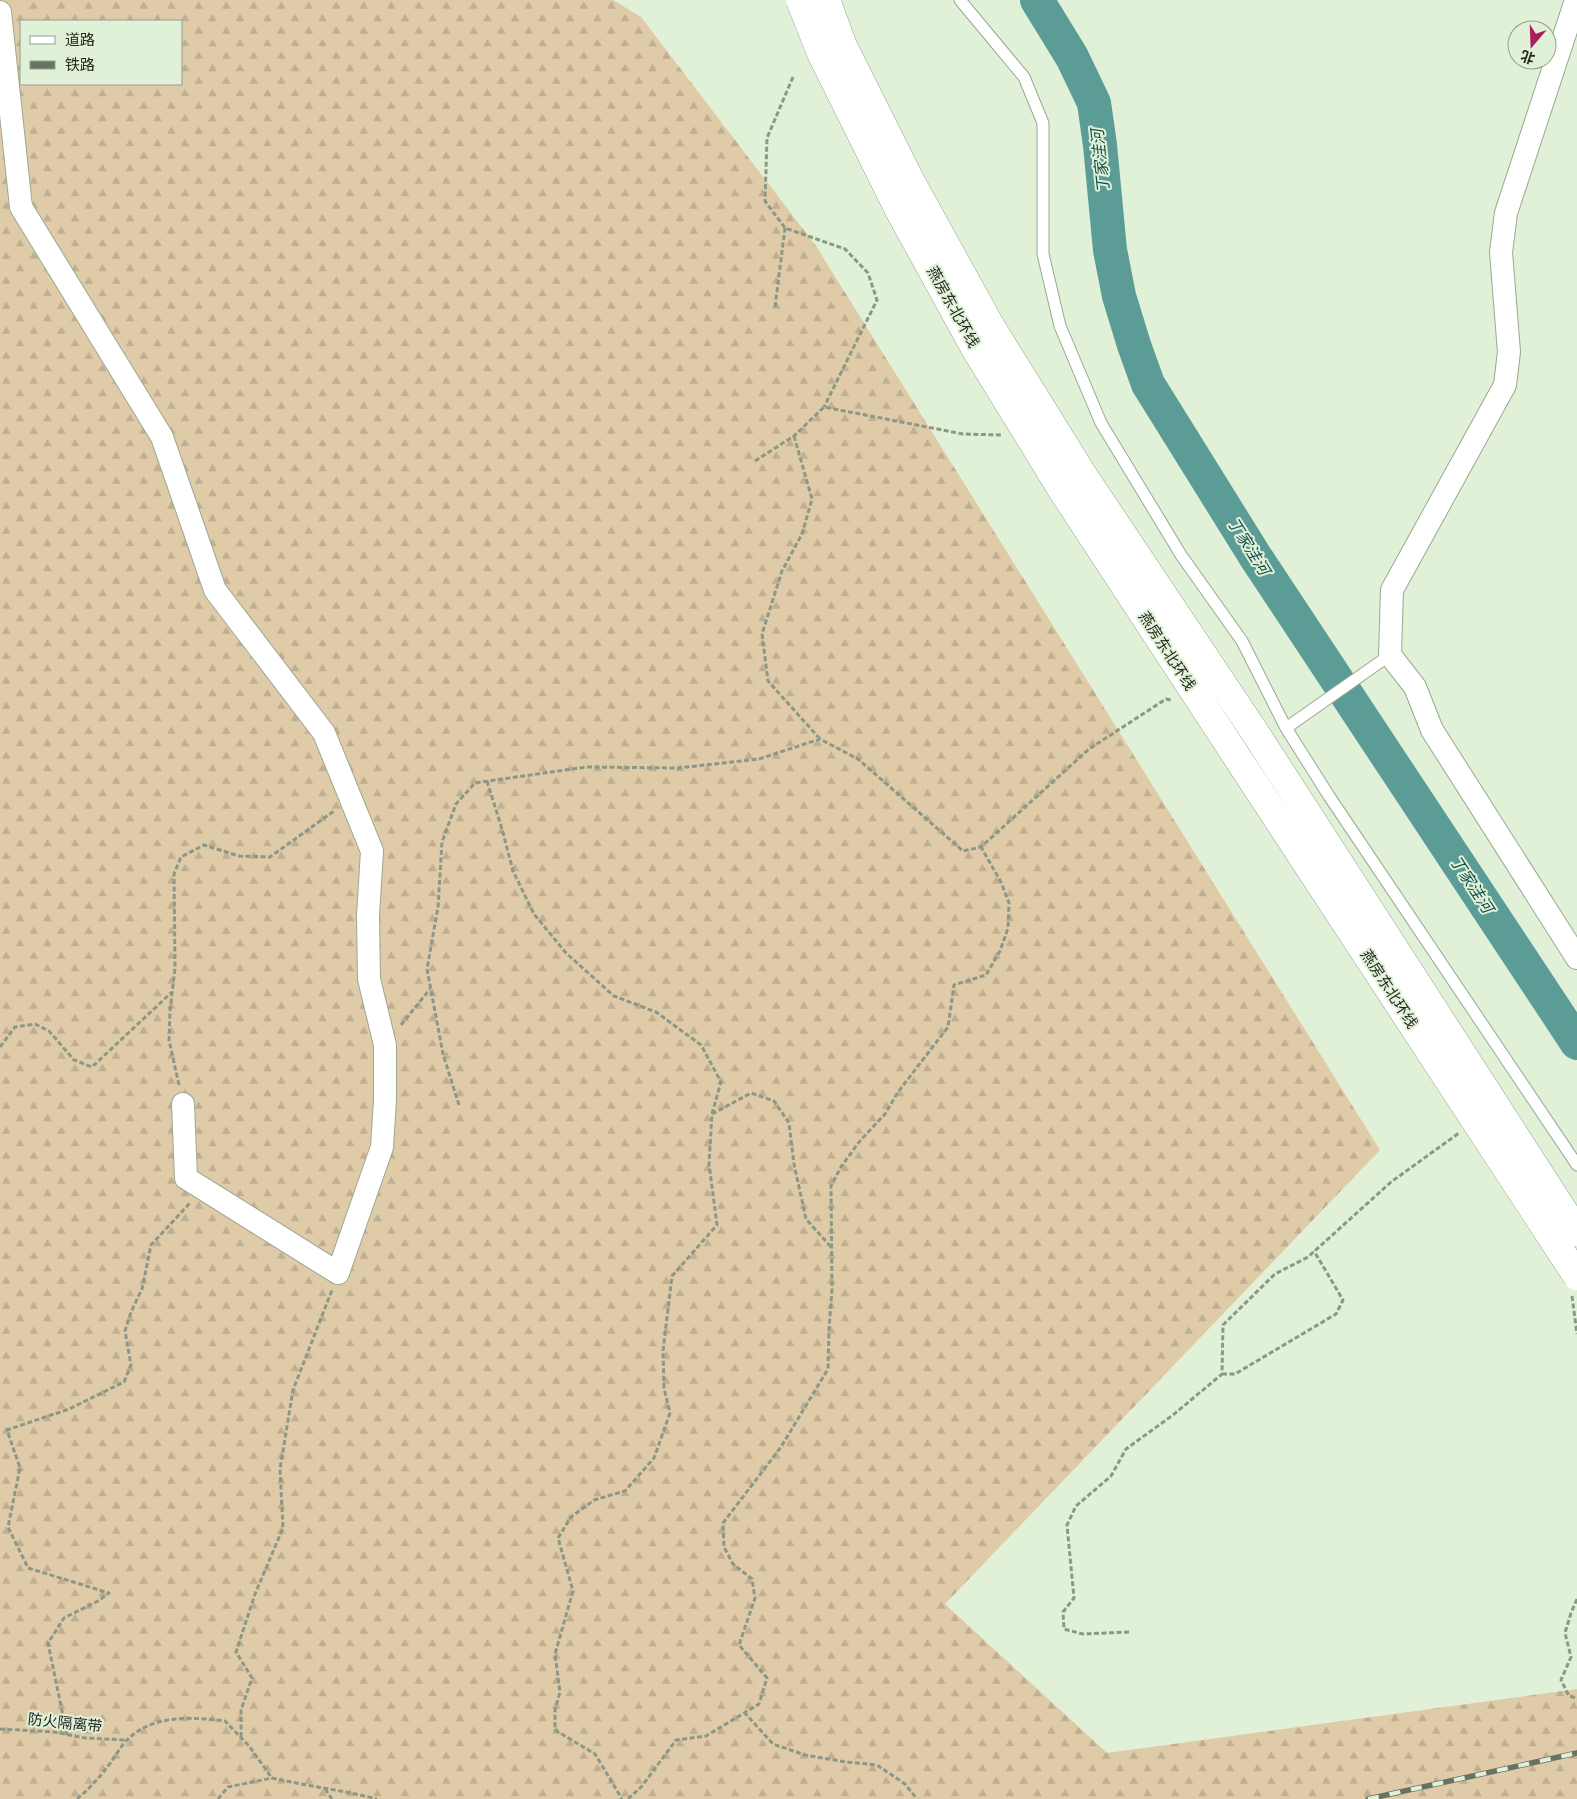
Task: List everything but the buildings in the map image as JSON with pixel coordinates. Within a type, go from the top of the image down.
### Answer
[{"type":"main road","name":"燕房东北环线","points":[[800,0],[821,53],[899,210],[981,358],[1062,490],[1577,1276]]},
{"type":"main road","name":"燕房东北环线","points":[[826,0],[843,46],[910,180],[991,327],[1080,472],[1256,734],[1577,1232]]},
{"type":"street","points":[[1576,0],[1506,213],[1501,252],[1509,352],[1505,386],[1392,590],[1390,655],[1415,687],[1432,730],[1577,958]]},
{"type":"street","points":[[0,12],[21,206],[162,437],[215,590],[324,733],[372,851],[368,915],[368,979],[385,1045],[385,1100],[382,1147],[338,1273],[186,1178],[183,1104]]},
{"type":"lane","points":[[960,0],[1024,77],[1043,124],[1043,254],[1060,326],[1101,423],[1181,555],[1242,641],[1286,728],[1329,796],[1577,1165]]},
{"type":"lane","points":[[1286,728],[1390,655]]},
{"type":"path","points":[[755,461],[794,436],[824,407],[876,300],[868,273],[845,249],[785,228],[764,201],[767,138],[793,77]]},
{"type":"path","points":[[775,307],[785,228]]},
{"type":"path","points":[[824,407],[963,434],[1002,436]]},
{"type":"path","points":[[794,436],[812,499],[802,534],[782,571],[762,634],[768,681],[820,739],[858,759],[963,851],[981,847],[1089,749],[1166,699],[1176,701]]},
{"type":"path","points":[[459,1105],[443,1054],[427,969],[438,907],[442,842],[456,804],[475,783],[586,767],[678,768],[759,759],[820,739]]},
{"type":"path","points":[[487,781],[513,871],[534,914],[566,953],[614,996],[656,1012],[701,1045],[721,1082],[712,1114],[709,1164],[718,1225],[672,1276],[663,1351],[664,1388],[670,1413],[654,1458],[625,1491],[594,1500],[571,1517],[558,1538],[573,1591],[555,1654],[560,1692],[555,1710],[555,1730],[594,1754],[622,1799]]},
{"type":"path","points":[[183,1104],[168,1040],[175,968],[174,874],[181,857],[204,845],[239,856],[270,857],[350,798]]},
{"type":"path","points":[[628,1799],[642,1786],[676,1740],[706,1736],[759,1704],[767,1678],[739,1645],[755,1598],[754,1589],[752,1579],[733,1564],[724,1547],[724,1523],[781,1447],[828,1369],[832,1289],[830,1186],[859,1142],[885,1114],[898,1092],[948,1027],[954,985],[986,975],[1000,952],[1008,928],[1010,903],[1001,882],[981,847]]},
{"type":"path","points":[[385,1045],[431,988]]},
{"type":"path","points":[[0,1047],[14,1027],[35,1024],[49,1031],[74,1060],[92,1067],[172,991]]},
{"type":"path","points":[[712,1114],[751,1093],[774,1101],[789,1123],[794,1164],[806,1219],[831,1248]]},
{"type":"path","points":[[1222,1374],[1222,1325],[1275,1274],[1308,1257],[1391,1182],[1461,1132]]},
{"type":"path","points":[[67,1735],[48,1643],[64,1618],[98,1601],[109,1593],[28,1568],[8,1527],[20,1468],[7,1430],[69,1409],[124,1382],[131,1364],[125,1331],[131,1312],[142,1289],[151,1245],[202,1189]]},
{"type":"path","points":[[1129,1632],[1083,1634],[1064,1629],[1064,1612],[1074,1598],[1067,1525],[1076,1506],[1111,1476],[1126,1449],[1173,1416],[1222,1374],[1235,1374],[1336,1314],[1343,1300],[1314,1251]]},
{"type":"path","points":[[241,1737],[241,1710],[252,1678],[236,1652],[255,1594],[282,1528],[280,1468],[292,1390],[338,1273]]},
{"type":"path","points":[[1577,1599],[1565,1633],[1571,1657],[1561,1680],[1569,1696],[1577,1698]]},
{"type":"path","points":[[744,1712],[773,1744],[804,1755],[877,1765],[906,1784],[917,1799]]},
{"type":"path","points":[[77,1799],[92,1786],[127,1740],[146,1727],[173,1719],[192,1717],[226,1721],[250,1746],[272,1778]]},
{"type":"path","name":"防火隔离带","points":[[0,1729],[54,1732],[85,1738],[127,1740]]},
{"type":"path","points":[[218,1799],[228,1787],[272,1778],[325,1789],[351,1792],[377,1799]]},
{"type":"path","points":[[325,1789],[332,1799]]},
{"type":"green space","points":[[0,0],[613,0],[641,17],[816,246],[1380,1150],[945,1604],[1107,1753],[1577,1689],[1577,1799],[0,1799]]},
{"type":"waterway","name":"丁家洼河","points":[[1037,0],[1072,57],[1094,103],[1110,250],[1119,296],[1148,384],[1255,556],[1577,1043]]},
{"type":"railway","points":[[1368,1799],[1577,1753]]}]
